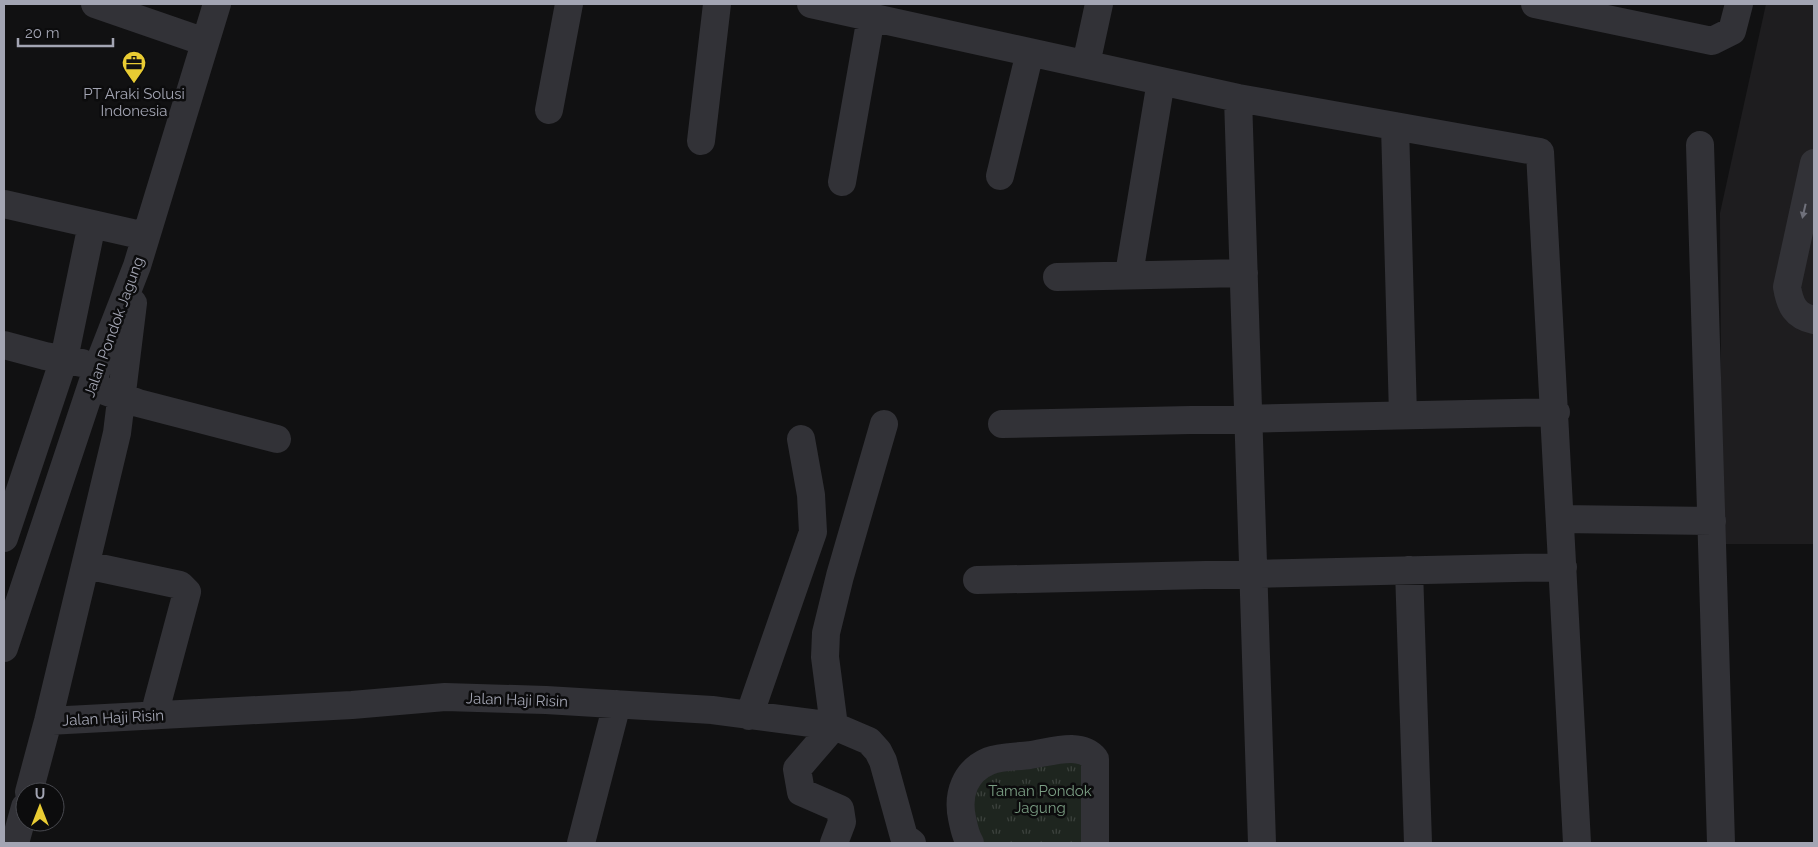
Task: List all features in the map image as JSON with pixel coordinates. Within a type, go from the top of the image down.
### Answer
[{"type":"street","points":[[95,4],[205,42]]},
{"type":"street","name":"Jalan Pondok Jagung","points":[[4,648],[95,376],[137,266],[217,4]]},
{"type":"street","points":[[550,110],[569,4]]},
{"type":"street","points":[[701,141],[717,4]]},
{"type":"street","points":[[811,4],[1238,98],[1540,152],[1556,412],[1577,843]]},
{"type":"street","points":[[1086,64],[1099,4]]},
{"type":"street","points":[[1535,4],[1712,41],[1732,31],[1739,4]]},
{"type":"street","points":[[842,182],[871,17]]},
{"type":"street","points":[[1000,176],[1030,52]]},
{"type":"street","points":[[1129,274],[1161,81]]},
{"type":"street","points":[[1238,98],[1250,418],[1262,843]]},
{"type":"street","points":[[1396,126],[1403,415]]},
{"type":"street","points":[[1700,145],[1721,843]]},
{"type":"street","points":[[1814,163],[1787,287],[1790,306],[1803,317],[1814,320]]},
{"type":"street","points":[[4,204],[145,236]]},
{"type":"street","points":[[4,538],[64,359],[92,224]]},
{"type":"street","points":[[32,782],[48,722],[117,433],[123,397],[137,266]]},
{"type":"street","points":[[1057,278],[1129,274],[1244,273]]},
{"type":"street","points":[[4,345],[44,356],[64,359],[95,376],[123,397],[277,440]]},
{"type":"street","points":[[1002,424],[1556,412]]},
{"type":"street","points":[[834,843],[842,822],[840,809],[801,792],[797,782],[797,769],[834,726],[825,657],[826,633],[840,576],[884,424]]},
{"type":"street","points":[[749,716],[758,685],[813,532],[811,495],[801,439]]},
{"type":"street","points":[[1561,520],[1712,520]]},
{"type":"street","points":[[86,565],[180,585],[187,592],[157,704]]},
{"type":"street","points":[[977,580],[1563,567]]},
{"type":"street","points":[[1409,570],[1418,843]]},
{"type":"street","name":"Jalan Haji Risin","points":[[48,722],[342,706],[445,697],[712,710],[834,726],[869,742],[878,752],[883,761],[905,841]]},
{"type":"street","points":[[581,843],[617,704]]},
{"type":"street","points":[[970,843],[966,837],[960,807],[962,787],[973,772],[989,761],[1072,748],[1090,752],[1095,759],[1095,843]]},
{"type":"shaded area","points":[[1766,4],[1814,4],[1814,544],[1722,544],[1720,213]]},
{"type":"green space","name":"Taman Pondok Jagung","points":[[1032,755],[1095,759],[1095,843],[972,843],[962,787]]},
{"type":"place","name":"PT Araki Solusi Indonesia","points":[[134,84]]}]
